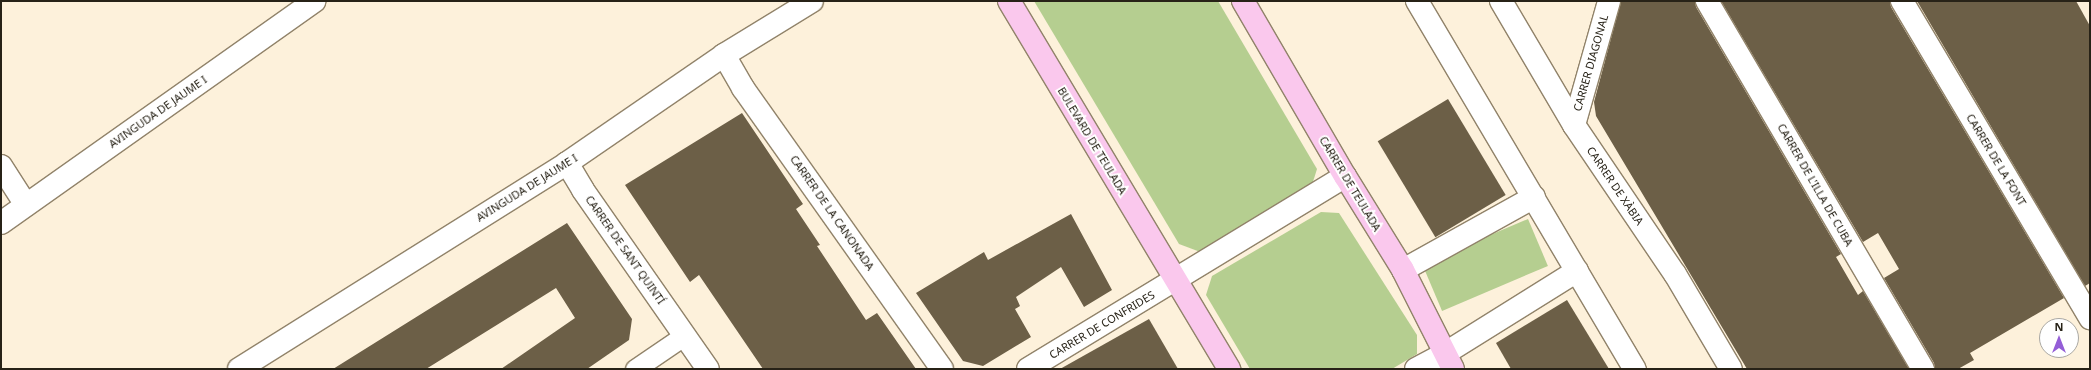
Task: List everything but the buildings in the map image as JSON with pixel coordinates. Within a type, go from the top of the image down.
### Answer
[{"type":"main road","name":"BULEVARD DE TEULADA","points":[[1009,1],[1229,369]]},
{"type":"main road","name":"CARRER DE TEULADA","points":[[1243,1],[1345,176],[1403,270],[1449,362]]},
{"type":"street","name":"AVINGUDA DE JAUME I","points":[[1,223],[314,1]]},
{"type":"street","name":"AVINGUDA DE JAUME I","points":[[241,368],[567,163],[724,55],[812,1]]},
{"type":"street","points":[[1417,1],[1636,369]]},
{"type":"street","name":"CARRER DE XÀBIA","points":[[1500,1],[1574,125],[1675,274],[1731,369]]},
{"type":"street","name":"CARRER DIAGONAL","points":[[1574,125],[1609,1]]},
{"type":"street","name":"CARRER DE L'ILLA DE CUBA","points":[[1707,1],[1923,369]]},
{"type":"street","name":"CARRER DE LA FONT","points":[[1902,1],[2090,318]]},
{"type":"street","name":"CARRER DE LA CANONADA","points":[[724,55],[744,88],[942,369]]},
{"type":"street","name":"CARRER DE SANT QUINTÍ","points":[[567,163],[583,190],[708,369]]},
{"type":"street","points":[[1,166],[26,206]]},
{"type":"street","points":[[1176,280],[1345,176]]},
{"type":"street","points":[[1403,270],[1534,197]]},
{"type":"street","points":[[1416,369],[1449,362],[1577,271]]},
{"type":"street","name":"CARRER DE CONFRIDES","points":[[1028,369],[1176,280]]},
{"type":"street","points":[[635,369],[685,335]]},
{"type":"green space","points":[[1034,1],[1218,1],[1317,169],[1311,188],[1203,253],[1179,244]]},
{"type":"green space","points":[[1321,212],[1339,213],[1417,335],[1417,354],[1392,369],[1250,369],[1206,295],[1212,276]]},
{"type":"green space","points":[[1528,219],[1548,266],[1442,311],[1422,264]]}]
